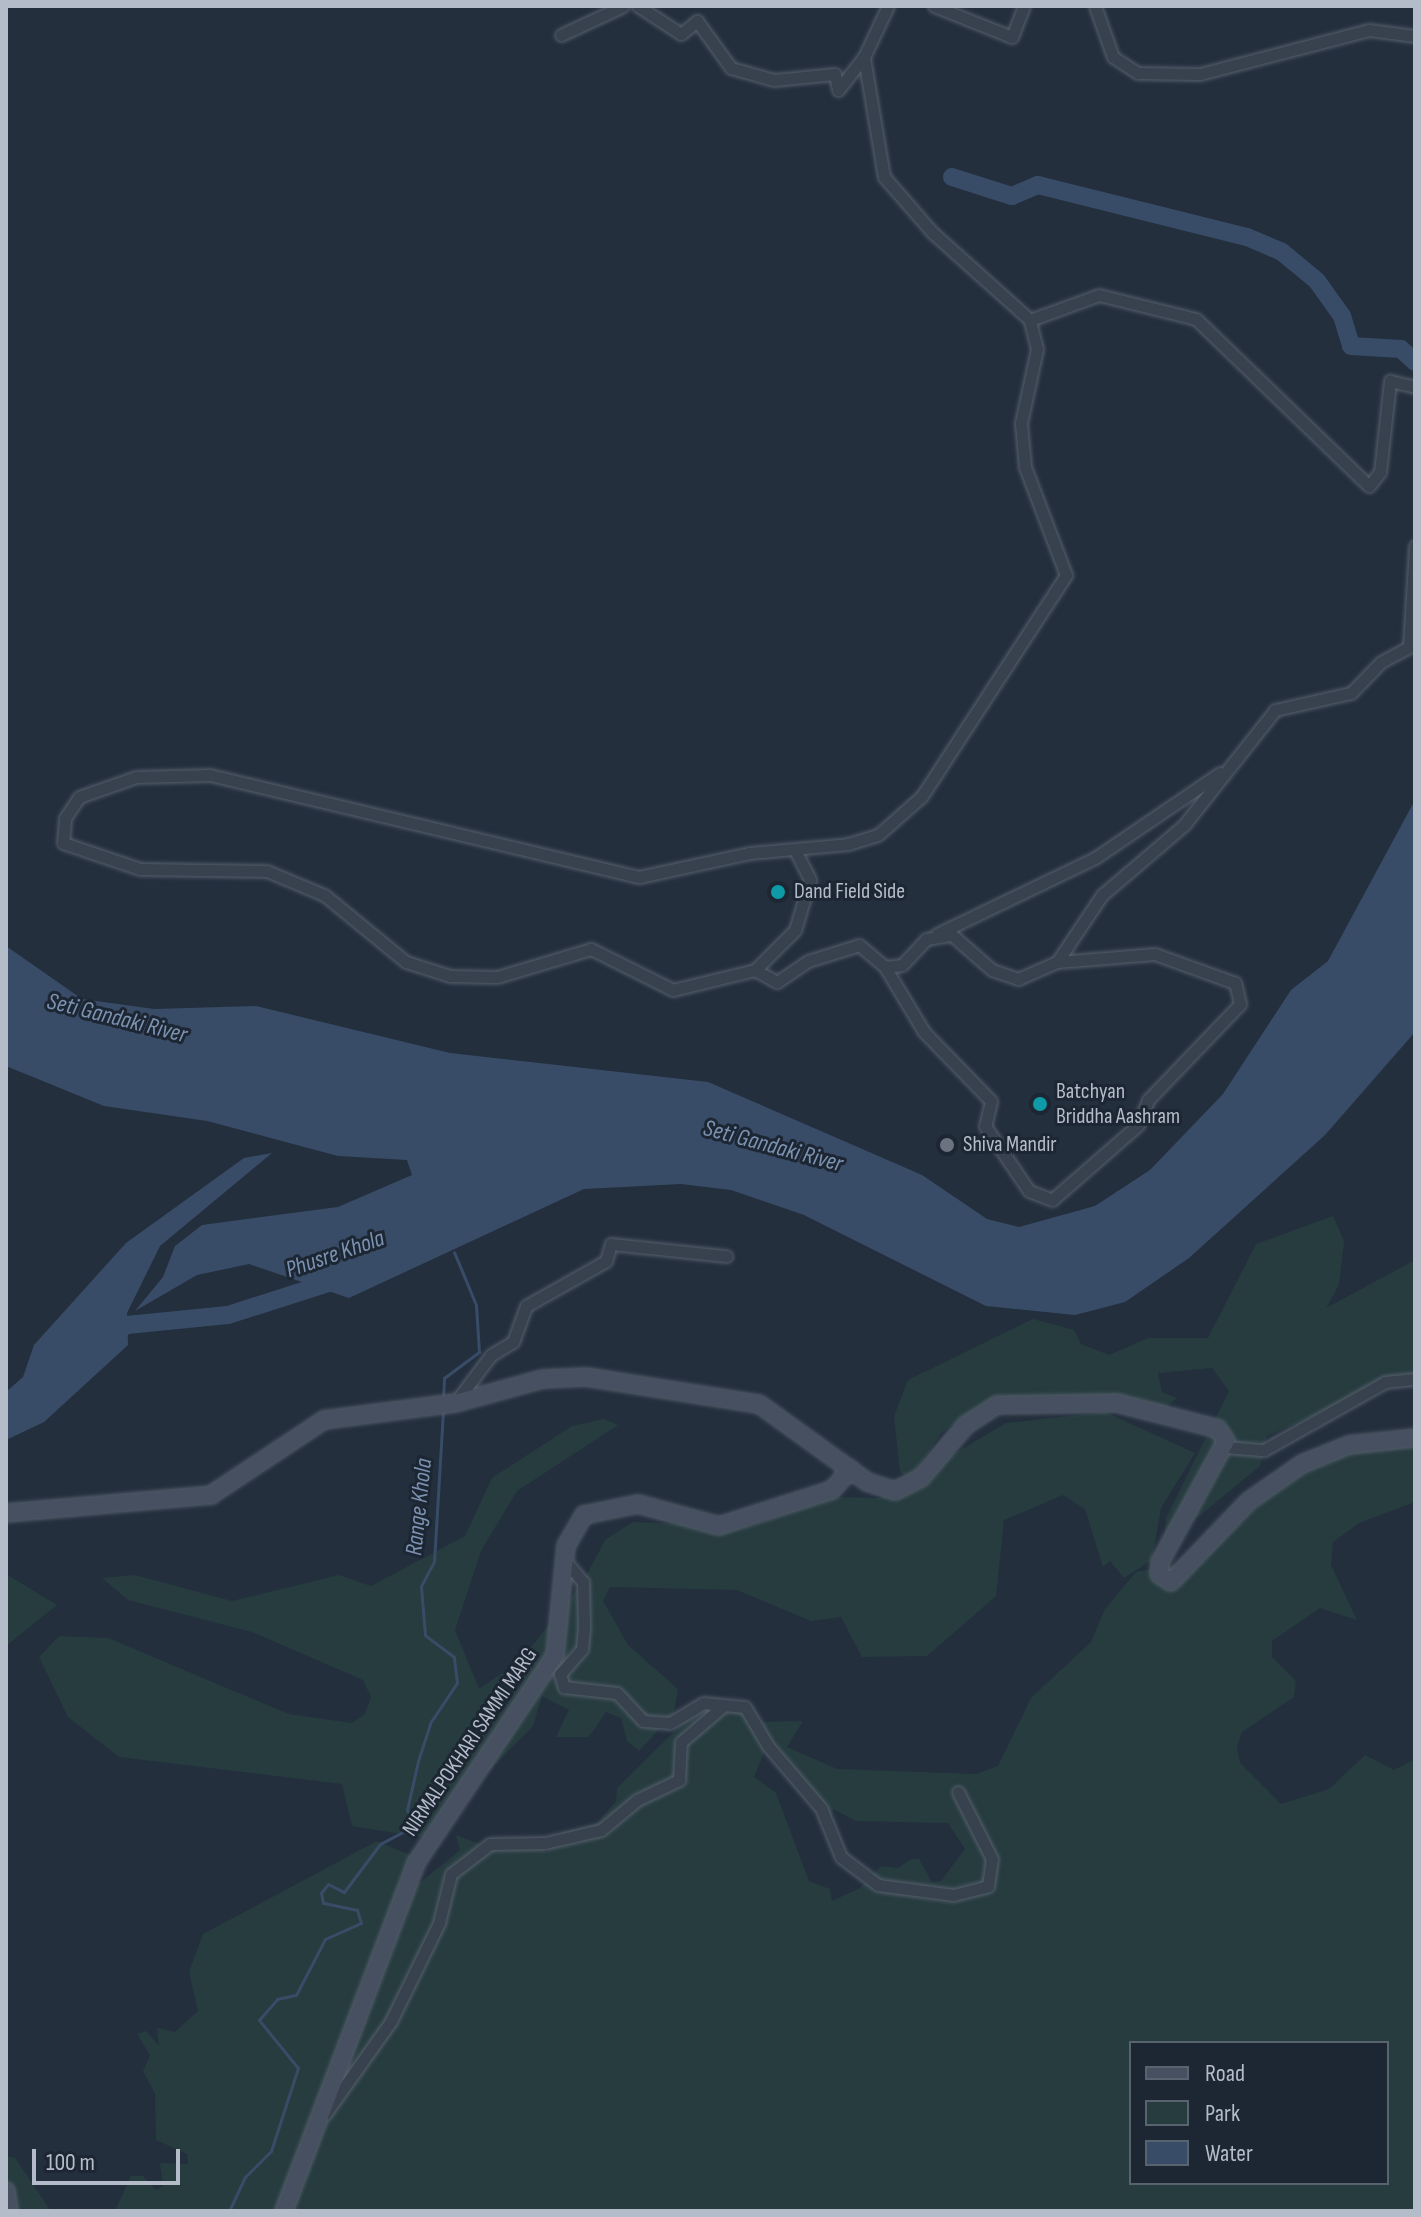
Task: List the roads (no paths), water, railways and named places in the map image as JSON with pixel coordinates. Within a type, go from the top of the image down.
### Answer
[{"type":"main road","points":[[6,1513],[211,1495],[324,1420],[455,1403],[572,1377],[759,1404],[886,1490],[904,1489],[975,1416],[1008,1404],[1136,1406],[1218,1429],[1226,1447],[1160,1562],[1167,1581],[1185,1574],[1249,1501],[1302,1464],[1349,1445],[1415,1438]]},
{"type":"main road","name":"NIRMALPOKHARI SAMMI MARG","points":[[284,2211],[323,2117],[328,2079],[416,1863],[555,1655],[572,1531],[584,1515],[607,1505],[638,1504],[719,1526],[782,1512],[832,1490],[851,1469]]},
{"type":"main road","points":[[6,2191],[9,2211]]},
{"type":"street","points":[[561,35],[623,6]]},
{"type":"street","points":[[638,6],[655,10],[681,34],[697,21],[731,68],[774,80],[835,74],[838,90],[864,57],[888,6]]},
{"type":"street","points":[[934,6],[1012,37],[1024,6]]},
{"type":"street","points":[[1095,6],[1113,57],[1138,73],[1200,74],[1369,30],[1415,36]]},
{"type":"street","points":[[797,854],[810,880],[795,930],[755,970],[673,990],[591,949],[497,977],[450,976],[406,962],[324,895],[267,871],[140,869],[63,843],[65,818],[79,797],[136,777],[210,775],[639,877],[750,853],[797,854],[878,835],[922,796],[1066,575],[1025,467],[1021,423],[1037,349],[1030,320],[932,232],[884,177],[864,57]]},
{"type":"street","points":[[1030,320],[1099,295],[1196,319],[1369,486],[1380,472],[1390,381],[1415,387]]},
{"type":"street","points":[[1057,962],[1102,895],[1142,869],[1275,710],[1351,693],[1381,662],[1409,647],[1415,546]]},
{"type":"street","points":[[885,967],[902,965],[926,939],[1095,858],[1228,768]]},
{"type":"street","points":[[755,970],[777,982],[808,961],[859,945],[885,967],[924,1032],[991,1101],[985,1126],[1029,1191],[1052,1200],[1138,1125],[1148,1100],[1240,1004],[1235,983],[1155,954],[1057,962],[1018,979],[992,970],[952,935],[926,939]]},
{"type":"street","points":[[455,1403],[491,1355],[513,1342],[526,1306],[606,1261],[611,1244],[726,1256]]},
{"type":"street","points":[[1226,1447],[1264,1450],[1385,1382],[1415,1379]]},
{"type":"street","points":[[567,1563],[583,1582],[584,1627],[582,1649],[560,1674],[564,1687],[617,1693],[643,1721],[670,1723],[703,1703],[745,1707],[759,1720],[768,1746],[821,1808],[841,1857],[878,1885],[953,1895],[988,1886],[992,1859],[958,1792]]},
{"type":"street","points":[[323,2117],[391,2021],[439,1923],[451,1874],[490,1844],[545,1843],[601,1830],[625,1816],[637,1800],[679,1780],[681,1742],[722,1707]]},
{"type":"water","name":"Seti Gandaki River","points":[[1415,800],[1415,1032],[1325,1135],[1189,1258],[1125,1302],[1075,1315],[986,1306],[804,1215],[731,1190],[681,1184],[584,1189],[349,1298],[249,1264],[197,1275],[135,1311],[163,1277],[175,1246],[202,1225],[338,1207],[412,1175],[407,1160],[338,1156],[207,1121],[104,1106],[6,1066],[6,946],[82,999],[154,1009],[256,1006],[450,1053],[708,1082],[922,1175],[987,1219],[1019,1227],[1095,1206],[1150,1170],[1223,1094],[1291,990],[1328,961]]},
{"type":"water","points":[[272,1153],[160,1246],[127,1313],[128,1345],[44,1422],[6,1440],[6,1392],[23,1377],[34,1345],[126,1243],[244,1158]]},
{"type":"waterway","points":[[952,177],[1012,196],[1038,185],[1247,237],[1282,252],[1317,281],[1342,316],[1351,346],[1401,349],[1415,362]]},
{"type":"waterway","name":"Range Khola","points":[[443,1399],[444,1378],[479,1352],[476,1305],[454,1252]]},
{"type":"waterway","name":"Phusre Khola","points":[[107,1337],[127,1325],[228,1315],[344,1278]]},
{"type":"waterway","name":"Range Khola","points":[[229,2211],[245,2177],[271,2151],[298,2068],[259,2020],[277,1999],[296,1995],[325,1939],[361,1923],[357,1910],[323,1903],[321,1893],[328,1884],[344,1892],[380,1844],[416,1825],[407,1810],[418,1761],[430,1723],[457,1683],[454,1657],[425,1635],[421,1586],[434,1562],[443,1411]]},
{"type":"waterway","name":"Range Khola","points":[[191,2211],[219,2211]]},
{"type":"place","name":"Dand Field Side","points":[[778,892]]},
{"type":"place","name":"Batchyan Briddha Aashram","points":[[1040,1104]]},
{"type":"place","name":"Shiva Mandir","points":[[947,1145]]}]
